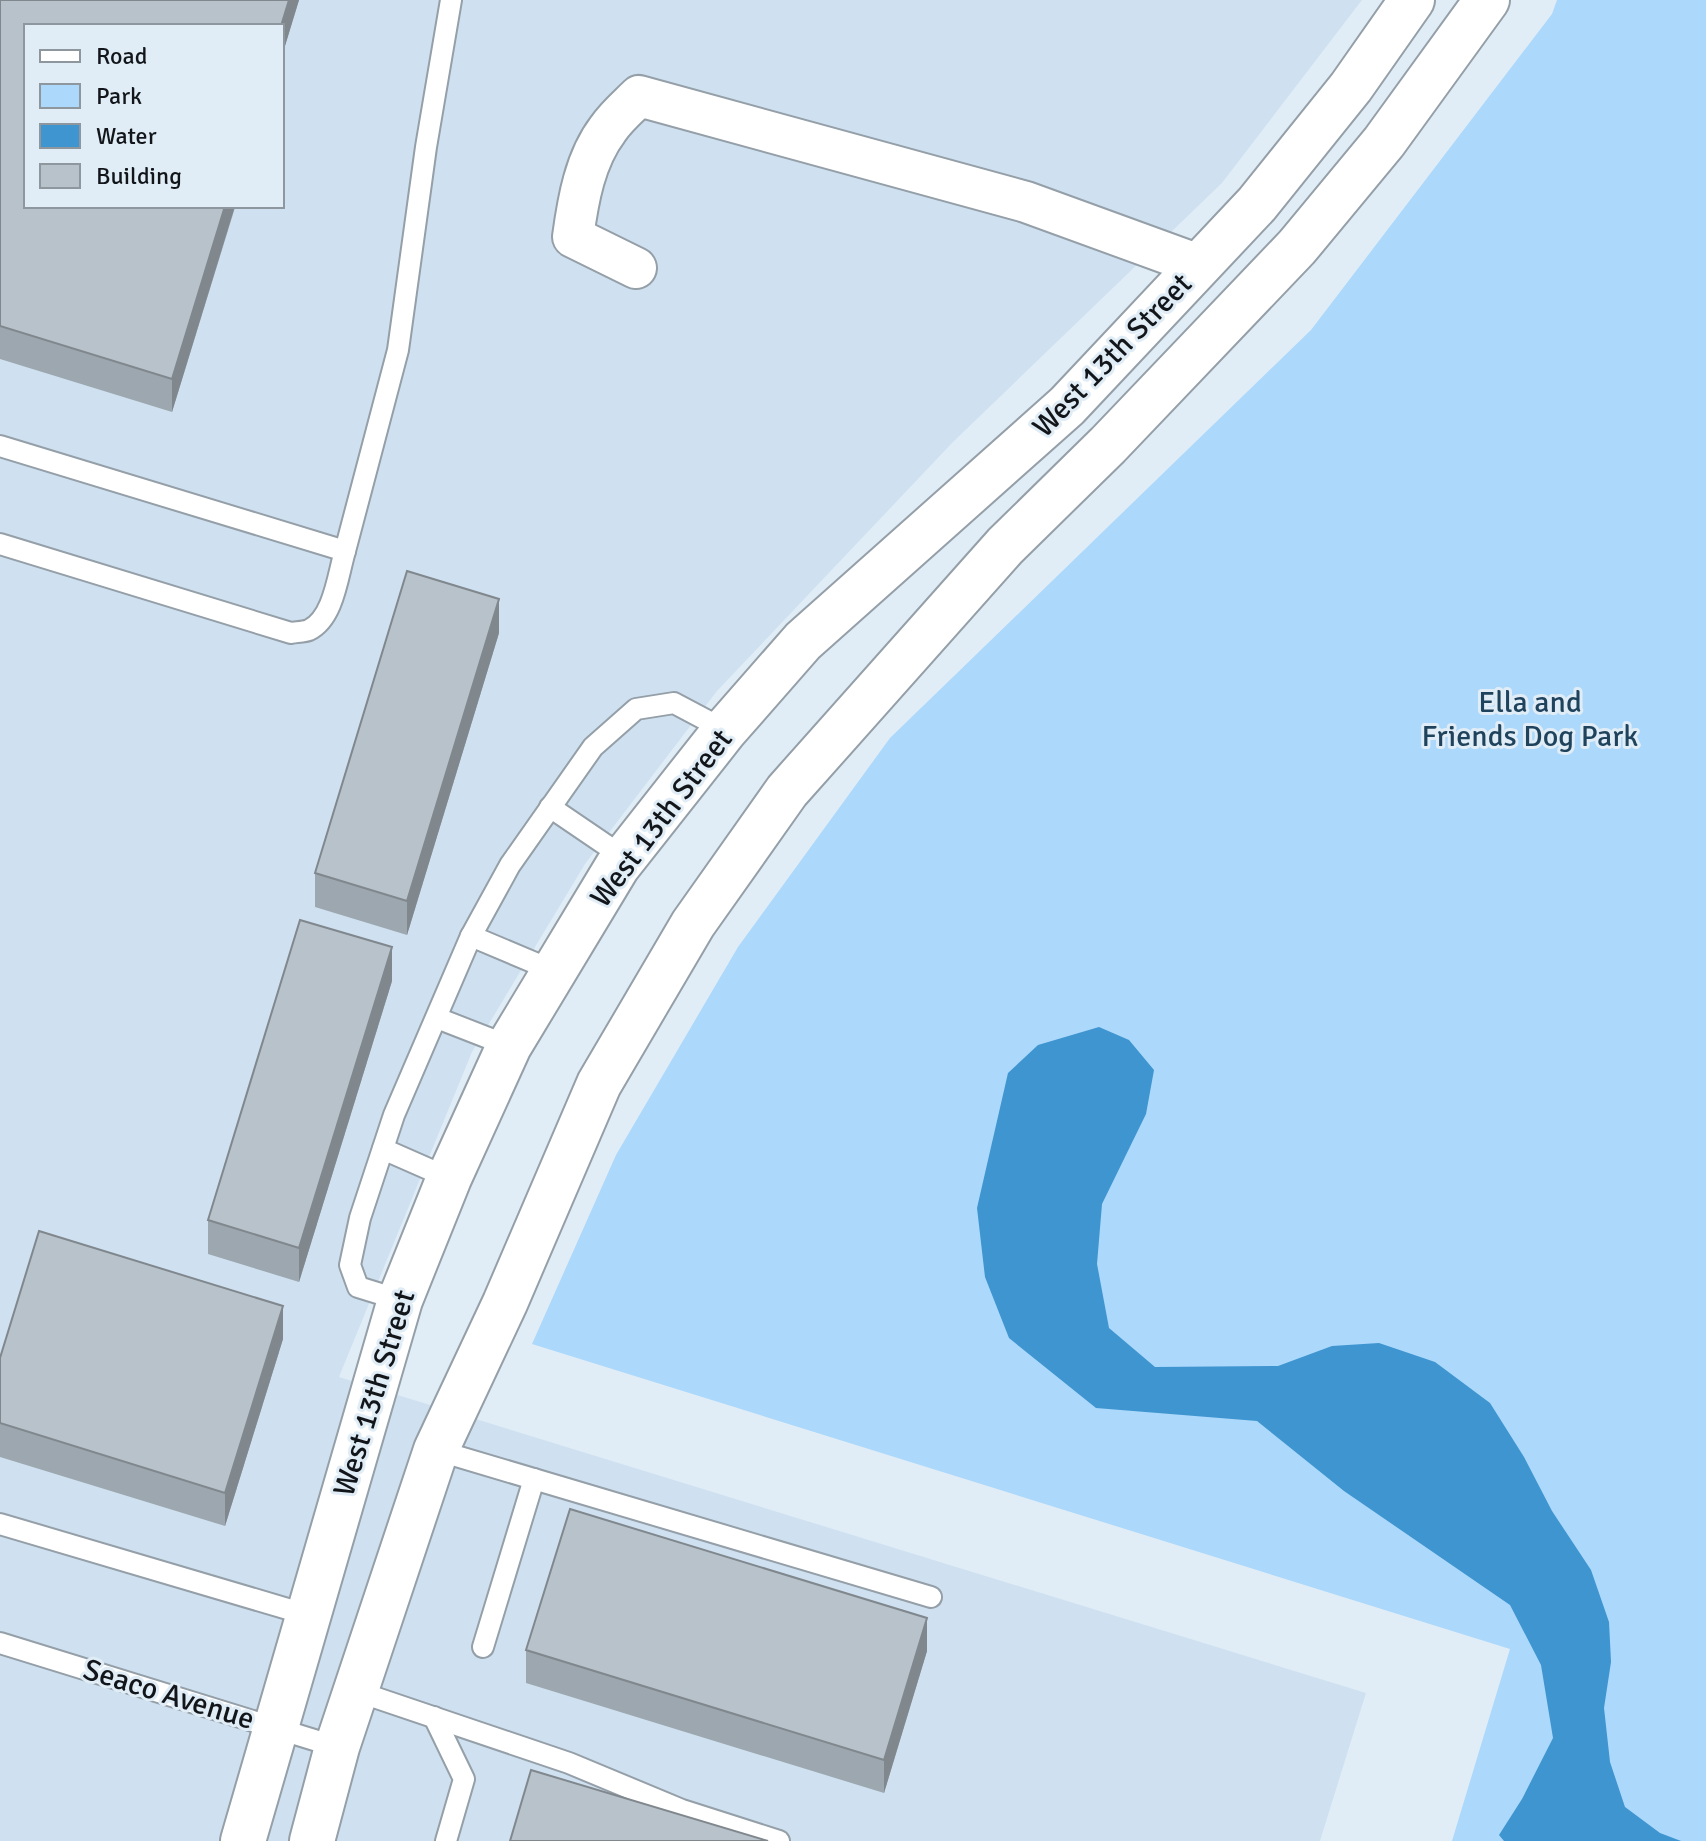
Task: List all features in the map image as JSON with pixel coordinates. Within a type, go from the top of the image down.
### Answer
[{"type":"main road","name":"West 13th Street","points":[[243,1841],[400,1300],[449,1178],[509,1046],[625,858],[725,730],[803,641],[1067,406],[1257,204],[1342,99],[1412,0]]},
{"type":"main road","name":"West 13th Street","points":[[312,1841],[337,1747],[436,1450],[505,1303],[599,1084],[693,924],[787,791],[1005,546],[1108,445],[1297,247],[1384,142],[1487,0]]},
{"type":"street","points":[[636,268],[573,237],[578,200],[592,158],[607,129],[639,96],[1026,202],[1199,265]]},
{"type":"lane","points":[[0,544],[291,633],[308,630],[319,623],[328,609],[345,551],[398,350],[426,147],[451,0]]},
{"type":"lane","points":[[0,446],[345,551]]},
{"type":"lane","points":[[400,1300],[358,1287],[350,1265],[360,1218],[394,1115],[471,936],[510,865],[593,747],[636,709],[674,703],[725,730]]},
{"type":"lane","points":[[550,807],[625,858]]},
{"type":"lane","points":[[471,936],[554,971]]},
{"type":"lane","points":[[437,1018],[509,1046]]},
{"type":"lane","points":[[383,1149],[449,1178]]},
{"type":"lane","points":[[436,1450],[931,1597]]},
{"type":"lane","points":[[483,1647],[534,1479]]},
{"type":"lane","points":[[0,1524],[308,1615]]},
{"type":"lane","name":"Seaco Avenue","points":[[0,1643],[337,1747]]},
{"type":"lane","points":[[356,1691],[569,1763],[682,1810],[779,1841]]},
{"type":"lane","points":[[434,1717],[464,1779],[446,1841]]},
{"type":"shaded area","points":[[0,0],[1362,0],[1222,183],[953,442],[717,691],[585,864],[472,1052],[339,1377],[1366,1693],[1320,1841],[0,1841]]},
{"type":"green space","name":"Ella and Friends Dog Park","points":[[1557,0],[1706,0],[1706,1841],[1452,1841],[1510,1649],[532,1344],[616,1155],[738,947],[890,738],[1311,330],[1552,14]]},
{"type":"water","points":[[1099,1027],[1129,1040],[1154,1070],[1146,1114],[1102,1204],[1097,1264],[1109,1328],[1155,1367],[1278,1366],[1332,1346],[1379,1343],[1435,1362],[1490,1403],[1524,1457],[1552,1511],[1591,1570],[1609,1622],[1611,1662],[1604,1708],[1610,1762],[1625,1807],[1660,1833],[1681,1841],[1504,1841],[1499,1835],[1522,1799],[1553,1738],[1541,1665],[1510,1605],[1344,1491],[1257,1421],[1096,1408],[1009,1338],[985,1277],[977,1208],[1008,1073],[1038,1045]]},
{"type":"building","points":[[0,0],[289,0],[282,24],[24,24],[24,208],[224,208],[172,379],[0,326]]},
{"type":"building","points":[[407,571],[499,599],[407,901],[315,873]]},
{"type":"building","points":[[300,920],[392,947],[299,1248],[208,1220]]},
{"type":"building","points":[[39,1231],[283,1306],[225,1493],[0,1423],[0,1358]]},
{"type":"building","points":[[570,1509],[927,1618],[884,1760],[526,1650]]},
{"type":"building","points":[[531,1770],[768,1841],[510,1841]]}]
